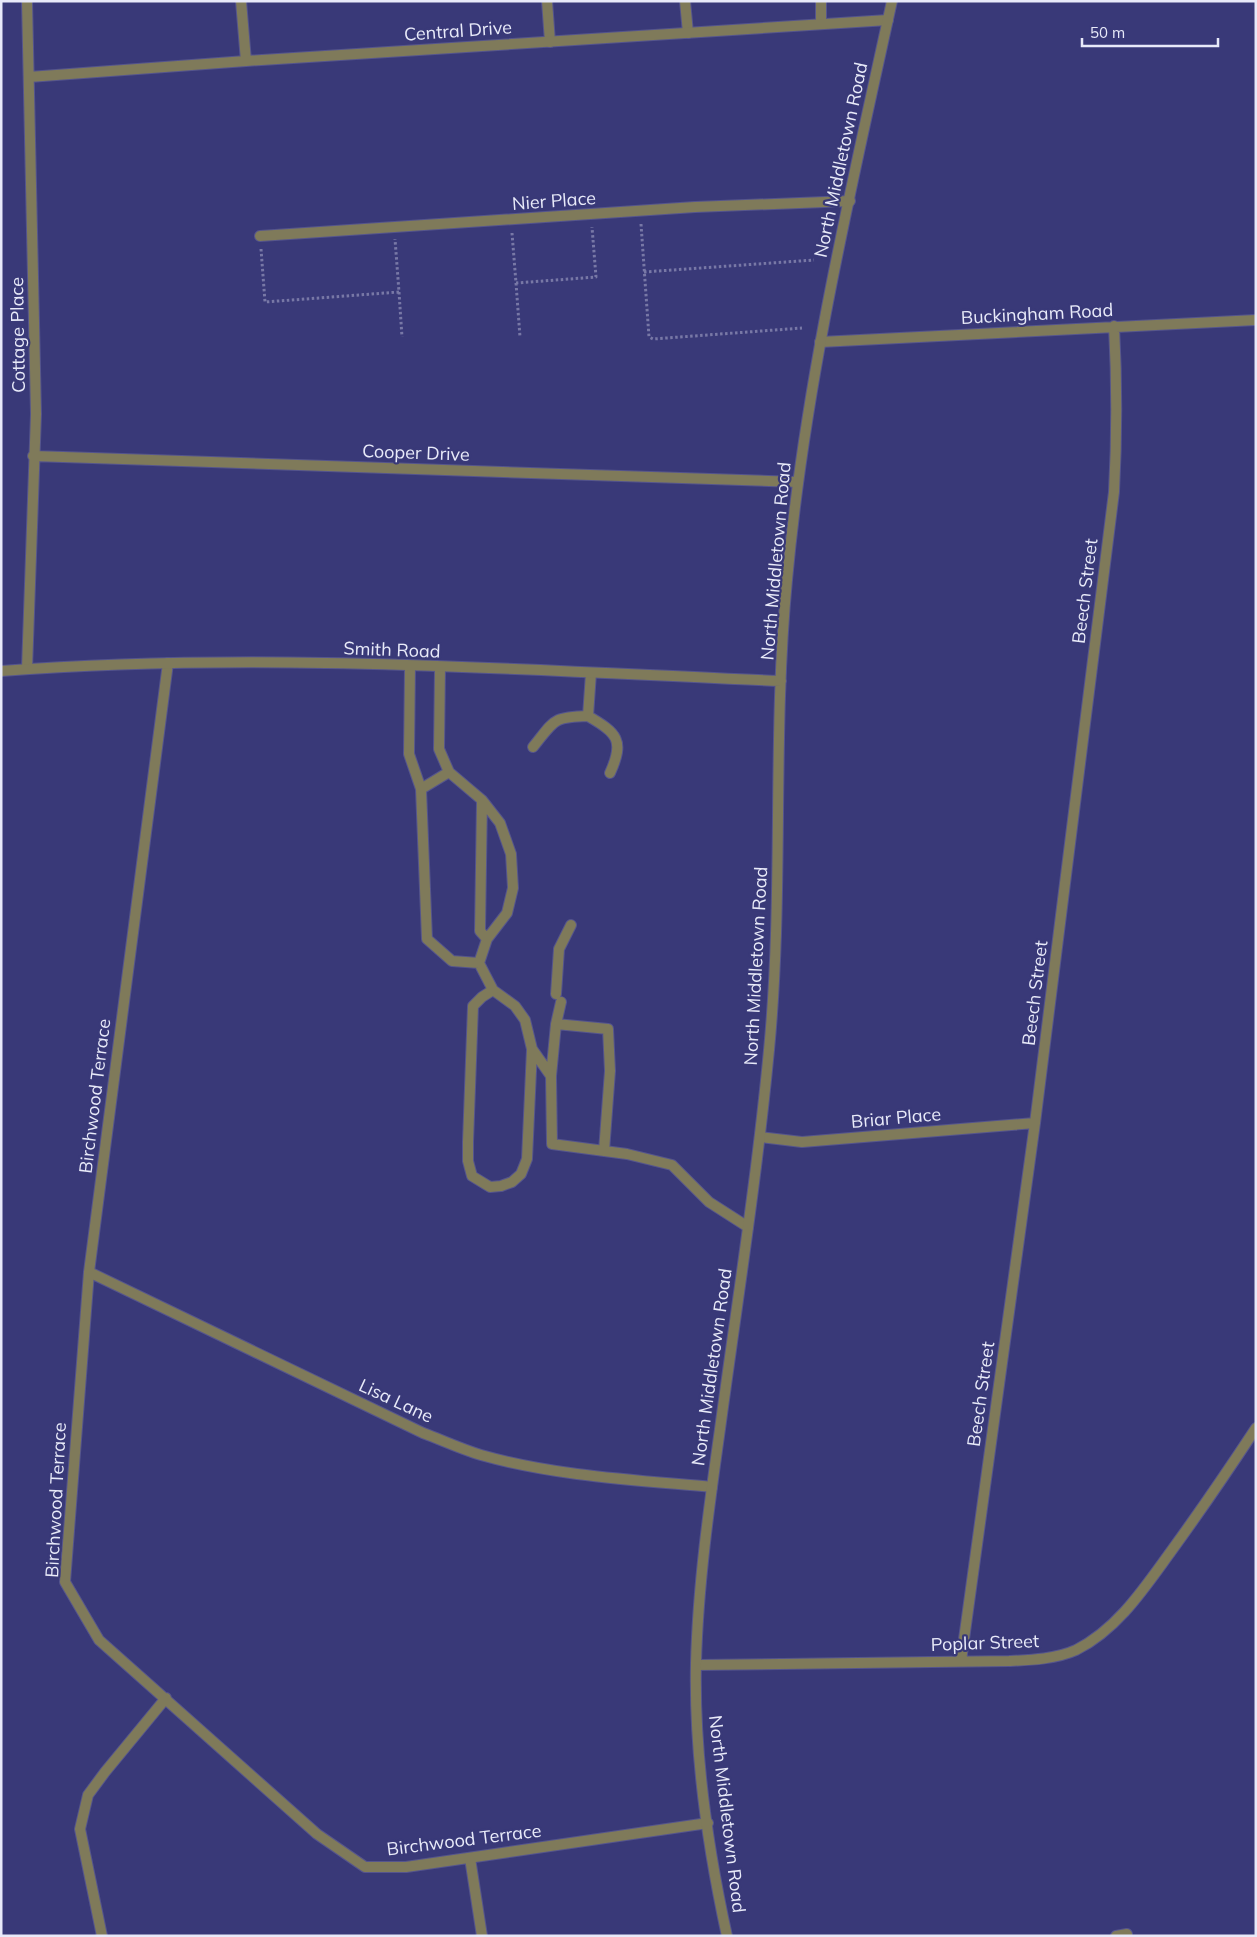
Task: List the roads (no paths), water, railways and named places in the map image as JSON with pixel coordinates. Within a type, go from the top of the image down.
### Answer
[{"type":"street","name":"Cottage Place","points":[[27,1],[36,414],[33,456],[27,669]]},
{"type":"street","points":[[241,1],[246,61]]},
{"type":"street","points":[[548,1],[550,42]]},
{"type":"street","points":[[685,1],[688,33]]},
{"type":"street","points":[[821,1],[822,24]]},
{"type":"street","name":"North Middletown Road","points":[[727,1936],[718,1893],[698,1747],[696,1665],[702,1575],[712,1487],[760,1137],[770,1047],[776,963],[781,681],[786,582],[798,482],[820,342],[892,1]]},
{"type":"street","name":"Central Drive","points":[[29,77],[246,61],[888,20]]},
{"type":"street","name":"Nier Place","points":[[260,236],[640,211],[850,201]]},
{"type":"street","name":"Buckingham Road","points":[[820,342],[1256,320]]},
{"type":"street","name":"Beech Street","points":[[961,1661],[1035,1122],[1114,492],[1117,436],[1117,378],[1114,326]]},
{"type":"street","name":"Cooper Drive","points":[[33,456],[798,482]]},
{"type":"street","name":"Smith Road","points":[[1,671],[168,663],[290,663],[781,681]]},
{"type":"street","name":"Birchwood Terrace","points":[[168,663],[89,1272],[65,1582],[99,1640],[317,1834],[365,1866],[406,1867],[708,1823]]},
{"type":"street","points":[[410,666],[409,754],[422,789],[427,938],[452,962],[479,963]]},
{"type":"street","points":[[440,667],[439,749],[449,772],[482,800],[500,823],[511,854],[513,888],[508,913],[487,939],[479,963],[493,990],[515,1006],[525,1020],[532,1049],[527,1159],[521,1174],[512,1182],[490,1187],[472,1176],[468,1162],[468,1142],[473,1006],[493,990]]},
{"type":"street","points":[[588,716],[591,673]]},
{"type":"street","points":[[533,747],[554,721],[566,717],[588,716],[609,728],[618,743],[617,758],[610,773]]},
{"type":"street","points":[[422,789],[449,772]]},
{"type":"street","points":[[482,800],[480,931],[487,939]]},
{"type":"street","points":[[571,925],[559,949],[558,998],[551,1076],[552,1144],[627,1154],[672,1165],[709,1202],[748,1227]]},
{"type":"street","points":[[556,1024],[608,1029],[610,1071],[604,1151]]},
{"type":"street","points":[[532,1049],[551,1076]]},
{"type":"street","name":"Briar Place","points":[[760,1137],[802,1142],[1035,1122]]},
{"type":"street","name":"Lisa Lane","points":[[89,1272],[423,1433],[480,1454],[552,1470],[629,1480],[712,1487]]},
{"type":"street","name":"Poplar Street","points":[[696,1665],[1009,1661],[1042,1659],[1074,1650],[1102,1635],[1127,1609],[1206,1504],[1256,1428]]},
{"type":"street","points":[[102,1936],[80,1830],[88,1795],[166,1698]]},
{"type":"street","points":[[470,1858],[482,1936]]},
{"type":"street","points":[[1116,1936],[1127,1934]]}]
